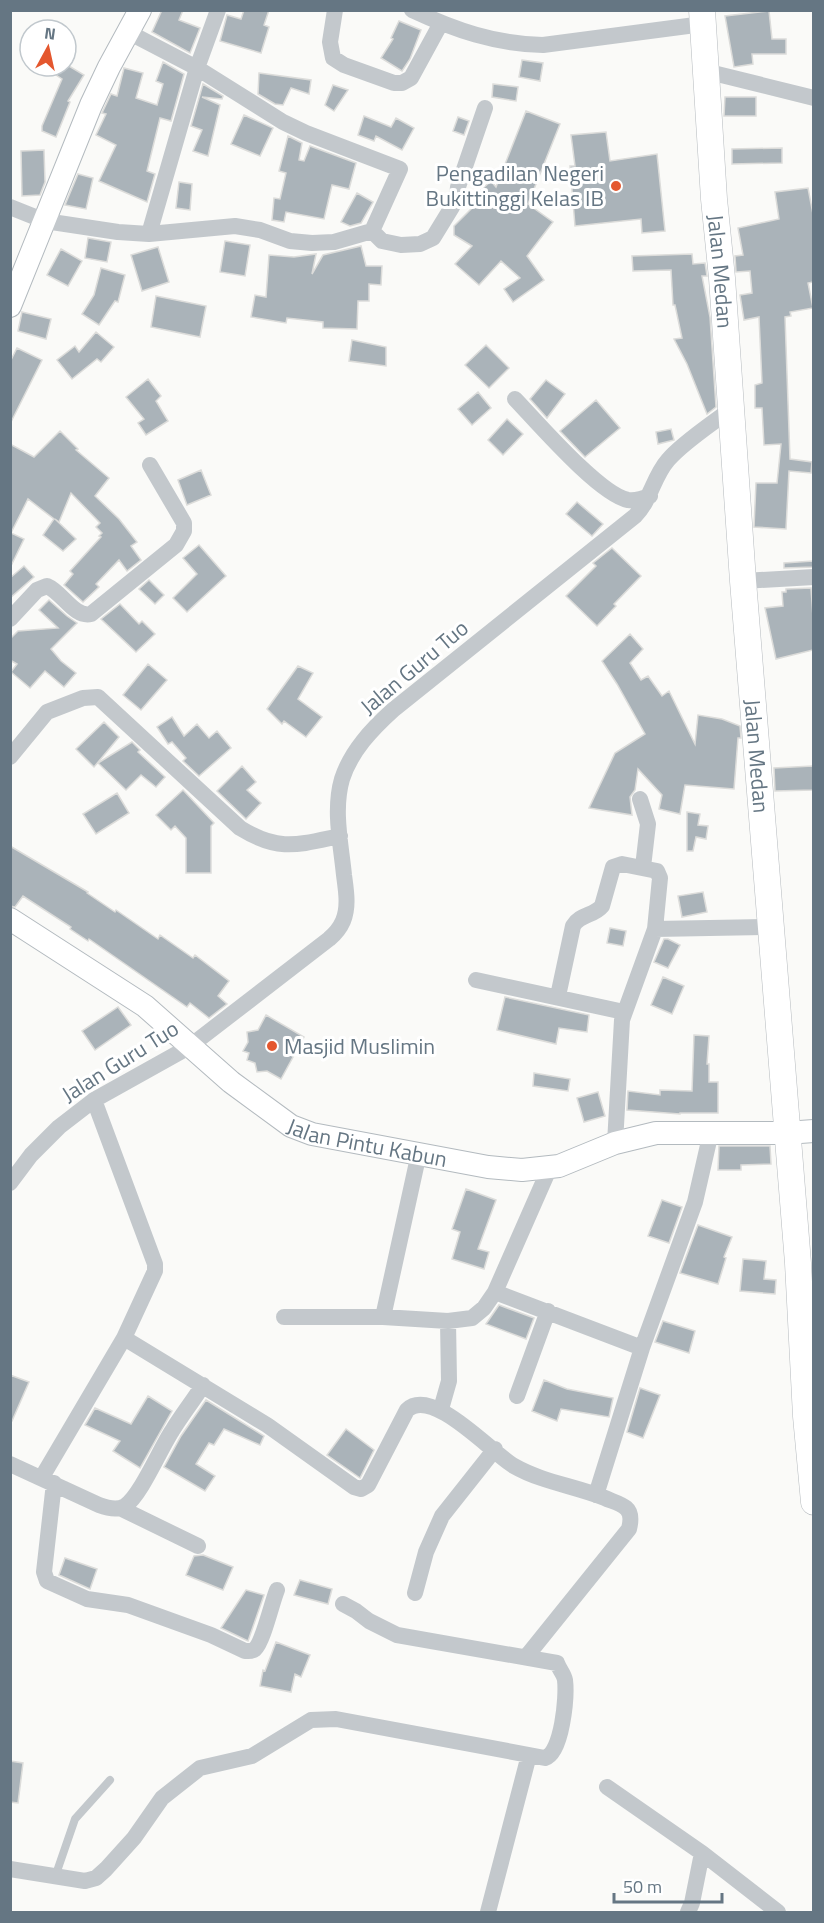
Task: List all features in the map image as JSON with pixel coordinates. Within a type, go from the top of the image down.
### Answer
[{"type":"main road","name":"Jalan Medan","points":[[702,17],[743,581],[798,1263],[813,1502]]},
{"type":"street","points":[[10,306],[91,105],[140,10]]},
{"type":"street","points":[[149,234],[197,68],[218,10]]},
{"type":"street","points":[[335,10],[330,42],[333,58],[344,65],[394,83],[402,83],[411,78],[441,23]]},
{"type":"street","points":[[412,10],[441,23],[491,40],[543,45],[702,17]]},
{"type":"street","points":[[10,207],[45,221],[118,232],[149,234],[234,226],[260,230],[290,241],[312,243],[334,242],[372,231],[400,169],[283,122],[197,68],[128,32]]},
{"type":"street","points":[[705,71],[813,98]]},
{"type":"street","points":[[372,231],[382,241],[401,245],[420,244],[433,238],[457,197],[458,187],[485,108]]},
{"type":"street","points":[[515,399],[582,469],[617,496],[627,500],[638,500],[650,496]]},
{"type":"street","name":"Jalan Guru Tuo","points":[[13,1176],[59,1127],[94,1100],[189,1047],[329,939],[344,919],[347,904],[338,816],[342,780],[361,743],[393,710],[635,516],[650,496],[660,471],[669,458],[731,409]]},
{"type":"street","points":[[10,619],[37,590],[47,586],[54,589],[79,612],[86,615],[91,614],[176,545],[184,531],[184,523],[150,465]]},
{"type":"street","points":[[743,581],[813,577]]},
{"type":"street","points":[[10,757],[47,712],[83,698],[98,697],[240,828],[274,844],[293,846],[340,836]]},
{"type":"street","points":[[640,799],[648,824],[643,867]]},
{"type":"street","points":[[558,996],[573,926],[577,919],[602,906],[613,867],[622,864],[655,870],[659,874],[655,929],[624,1012],[615,1143]]},
{"type":"street","name":"Jalan Pintu Kabun","points":[[10,920],[145,1006],[231,1082],[291,1126],[312,1134],[488,1167],[522,1170],[559,1166],[615,1143],[656,1133],[813,1131]]},
{"type":"street","points":[[655,929],[770,927]]},
{"type":"street","points":[[476,980],[624,1012]]},
{"type":"street","points":[[94,1100],[155,1264],[154,1277],[48,1480],[44,1572],[47,1581],[87,1599],[128,1605],[211,1635],[250,1652],[255,1649],[262,1634],[277,1590]]},
{"type":"street","points":[[596,1495],[642,1348],[695,1202],[711,1132]]},
{"type":"street","points":[[383,1317],[419,1153]]},
{"type":"street","points":[[284,1317],[383,1317],[448,1321],[472,1318],[484,1308],[495,1292],[550,1167]]},
{"type":"street","points":[[495,1292],[642,1348]]},
{"type":"street","points":[[517,1396],[548,1311]]},
{"type":"street","points":[[441,1409],[449,1381],[448,1321]]},
{"type":"street","points":[[124,1338],[267,1425],[354,1487],[362,1489],[368,1485],[407,1410],[420,1403],[441,1409],[495,1449],[512,1465],[541,1478],[596,1495],[625,1507],[632,1521],[629,1529],[526,1657]]},
{"type":"street","points":[[10,1464],[99,1505],[111,1509],[120,1508],[127,1504],[138,1490],[172,1431],[203,1385]]},
{"type":"street","points":[[415,1593],[426,1552],[442,1516],[495,1449]]},
{"type":"street","points":[[120,1508],[198,1546]]},
{"type":"street","points":[[10,1869],[85,1881],[96,1878],[134,1838],[162,1798],[187,1776],[200,1768],[252,1756],[311,1720],[336,1719],[544,1758],[551,1756],[560,1731],[564,1700],[565,1678],[557,1663],[397,1635],[382,1629],[343,1605]]},
{"type":"street","points":[[488,1912],[529,1755]]},
{"type":"street","points":[[607,1786],[702,1853],[778,1912]]},
{"type":"street","points":[[688,1912],[692,1903],[702,1853]]},
{"type":"lane","points":[[55,1877],[75,1819],[110,1780]]},
{"type":"building","points":[[162,10],[183,10],[179,20],[200,28],[190,53],[152,32]]},
{"type":"building","points":[[244,10],[269,10],[264,25],[269,27],[261,53],[220,41],[227,15],[241,19]]},
{"type":"building","points":[[769,11],[772,39],[786,39],[786,54],[752,54],[753,64],[734,67],[725,16]]},
{"type":"building","points":[[399,21],[421,30],[410,59],[402,71],[381,58],[393,39],[391,38]]},
{"type":"building","points":[[522,60],[543,63],[540,81],[519,77]]},
{"type":"building","points":[[163,62],[184,74],[171,121],[160,118],[147,171],[155,174],[147,202],[99,181],[116,145],[96,135],[106,114],[102,113],[111,94],[117,96],[124,68],[143,73],[136,98],[157,105],[163,84],[156,81]]},
{"type":"building","points":[[78,71],[84,75],[68,101],[70,102],[56,137],[42,131],[42,126],[60,78],[78,78]]},
{"type":"building","points":[[259,73],[311,80],[309,94],[291,88],[283,105],[275,104],[258,94]]},
{"type":"building","points":[[203,84],[223,96],[222,99],[202,97],[220,105],[208,156],[193,151],[202,130],[191,126]]},
{"type":"building","points":[[493,84],[518,87],[516,101],[492,97]]},
{"type":"building","points":[[333,85],[348,90],[334,111],[325,105]]},
{"type":"building","points":[[725,97],[756,97],[756,116],[724,116]]},
{"type":"building","points":[[526,111],[560,124],[528,204],[553,222],[527,256],[544,280],[513,302],[504,289],[520,278],[501,261],[479,285],[455,264],[472,246],[454,235],[454,226],[477,203],[472,198],[491,181],[496,187]]},
{"type":"building","points":[[244,115],[273,128],[260,156],[231,144]]},
{"type":"building","points":[[364,116],[391,127],[396,118],[414,128],[402,150],[376,136],[374,141],[358,135]]},
{"type":"building","points":[[458,117],[469,121],[464,135],[453,131]]},
{"type":"building","name":"Pengadilan Negeri Bukittinggi Kelas IB","points":[[606,132],[610,161],[657,154],[665,231],[642,233],[641,219],[575,226],[570,166],[575,166],[571,135]]},
{"type":"building","points":[[288,136],[302,143],[299,160],[304,161],[310,146],[356,163],[349,189],[332,185],[324,219],[286,212],[284,222],[272,220],[274,198],[280,199],[286,173],[279,171]]},
{"type":"building","points":[[782,148],[782,163],[732,164],[732,149]]},
{"type":"building","points":[[44,150],[45,182],[40,195],[22,196],[21,151]]},
{"type":"building","points":[[78,174],[93,178],[86,209],[65,205]]},
{"type":"building","points":[[179,182],[192,184],[190,210],[176,208]]},
{"type":"building","points":[[808,188],[813,214],[813,282],[808,283],[813,308],[790,312],[791,316],[785,317],[790,459],[812,462],[811,473],[789,471],[786,529],[754,527],[756,483],[777,483],[781,444],[764,445],[762,408],[755,408],[755,385],[762,383],[759,317],[744,320],[740,295],[752,293],[750,271],[736,272],[735,256],[743,255],[738,228],[779,219],[775,192]]},
{"type":"building","points":[[357,193],[373,202],[361,223],[350,226],[341,222]]},
{"type":"building","points":[[88,238],[111,242],[107,262],[85,258]]},
{"type":"building","points":[[225,241],[250,245],[245,276],[220,272]]},
{"type":"building","points":[[361,246],[366,266],[382,266],[381,285],[369,284],[369,301],[358,301],[357,329],[323,328],[323,322],[287,318],[286,323],[251,317],[255,295],[266,297],[269,255],[294,257],[316,254],[312,274],[323,255]]},
{"type":"building","points":[[158,247],[169,282],[142,291],[131,255]]},
{"type":"building","points":[[61,249],[82,261],[68,286],[47,275]]},
{"type":"building","points":[[692,254],[693,264],[705,263],[707,276],[702,276],[710,317],[716,407],[707,414],[687,364],[674,339],[682,338],[675,305],[673,305],[671,270],[633,271],[632,256]]},
{"type":"building","points":[[101,268],[125,275],[118,302],[115,301],[99,325],[82,314],[94,295]]},
{"type":"building","points":[[156,296],[206,306],[200,337],[151,327]]},
{"type":"building","points":[[22,312],[51,319],[46,339],[18,331]]},
{"type":"building","points":[[96,332],[114,347],[101,362],[97,359],[72,379],[57,360],[75,346],[79,352]]},
{"type":"building","points":[[352,340],[386,347],[386,366],[349,361]]},
{"type":"building","points":[[486,345],[509,368],[489,388],[465,365]]},
{"type":"building","points":[[17,348],[42,360],[10,424],[10,362]]},
{"type":"building","points":[[148,379],[161,396],[156,401],[168,421],[146,435],[138,423],[144,419],[126,397]]},
{"type":"building","points":[[546,380],[565,394],[547,418],[530,399]]},
{"type":"building","points":[[478,392],[491,408],[472,425],[458,409]]},
{"type":"building","points":[[596,400],[620,428],[585,457],[560,431]]},
{"type":"building","points":[[507,419],[523,434],[503,455],[488,440]]},
{"type":"building","points":[[671,429],[674,440],[658,444],[656,432]]},
{"type":"building","points":[[60,431],[78,449],[76,450],[109,478],[95,496],[119,519],[137,542],[131,546],[141,560],[127,571],[119,560],[96,584],[99,587],[83,602],[64,585],[73,574],[70,571],[101,537],[99,536],[102,533],[96,527],[100,523],[71,493],[59,522],[55,519],[76,539],[63,551],[43,535],[54,519],[28,499],[11,533],[24,539],[10,568],[10,444],[34,457]]},
{"type":"building","points":[[201,470],[211,495],[187,505],[178,480]]},
{"type":"building","points":[[577,502],[603,524],[592,536],[566,514]]},
{"type":"building","points":[[199,545],[226,576],[187,612],[173,598],[197,574],[183,558]]},
{"type":"building","points":[[612,548],[641,576],[597,626],[566,596],[596,566],[593,563]]},
{"type":"building","points":[[813,561],[813,567],[784,568],[784,563]]},
{"type":"building","points":[[24,566],[34,577],[10,598],[10,578]]},
{"type":"building","points":[[149,580],[164,595],[155,604],[139,589]]},
{"type":"building","points":[[811,588],[813,650],[776,659],[765,608],[783,606],[782,592],[786,592],[786,589]]},
{"type":"building","points":[[49,600],[77,623],[51,649],[76,673],[64,687],[45,671],[30,688],[11,672],[17,664],[10,660],[10,639],[18,631],[58,628],[39,610]]},
{"type":"building","points":[[120,604],[139,624],[142,621],[155,634],[136,652],[101,619]]},
{"type":"building","points":[[630,634],[643,649],[630,663],[641,680],[648,676],[662,696],[669,691],[695,744],[698,715],[722,719],[740,726],[741,738],[738,738],[734,789],[685,785],[680,814],[659,809],[662,795],[638,769],[635,790],[630,797],[632,815],[589,808],[615,753],[645,734],[602,661]]},
{"type":"building","points":[[148,664],[167,680],[141,710],[123,695]]},
{"type":"building","points":[[298,666],[313,673],[298,699],[322,717],[306,737],[284,721],[282,724],[267,709]]},
{"type":"building","points":[[172,717],[184,736],[197,724],[209,738],[217,731],[231,748],[199,776],[183,761],[186,758],[172,742],[168,744],[157,727]]},
{"type":"building","points":[[104,722],[119,737],[94,767],[76,749]]},
{"type":"building","points":[[132,742],[140,750],[138,752],[165,777],[156,787],[141,775],[126,790],[98,763]]},
{"type":"building","points":[[242,766],[256,782],[247,790],[261,803],[246,819],[217,791]]},
{"type":"building","points":[[813,766],[813,790],[775,791],[774,768]]},
{"type":"building","points":[[183,790],[214,823],[211,826],[211,873],[186,873],[186,838],[175,826],[171,830],[156,815]]},
{"type":"building","points":[[117,793],[129,813],[96,834],[83,814]]},
{"type":"building","points":[[687,812],[700,814],[698,825],[708,826],[706,839],[696,837],[693,851],[687,851]]},
{"type":"building","points":[[10,846],[88,892],[158,939],[160,935],[193,958],[195,955],[229,981],[218,996],[227,1004],[209,1018],[190,1003],[187,1007],[23,896],[15,907],[10,906]]},
{"type":"building","points":[[703,892],[707,912],[682,917],[678,896]]},
{"type":"building","points":[[610,928],[626,931],[623,946],[607,943]]},
{"type":"building","points":[[664,939],[680,945],[668,968],[654,962]]},
{"type":"building","points":[[663,977],[684,986],[672,1014],[651,1005]]},
{"type":"building","points":[[505,997],[589,1015],[587,1032],[559,1028],[556,1044],[497,1030]]},
{"type":"building","points":[[118,1007],[131,1025],[95,1050],[82,1031]]},
{"type":"building","name":"Masjid Muslimin","points":[[266,1015],[304,1037],[281,1079],[267,1071],[257,1072],[255,1063],[247,1060],[249,1053],[243,1051],[248,1042],[247,1032],[258,1030]]},
{"type":"building","points":[[694,1035],[709,1036],[707,1064],[709,1064],[709,1082],[718,1082],[718,1113],[680,1114],[627,1110],[628,1091],[660,1095],[660,1090],[692,1091]]},
{"type":"building","points":[[534,1073],[570,1079],[568,1091],[533,1086]]},
{"type":"building","points":[[598,1092],[605,1116],[584,1122],[577,1098]]},
{"type":"building","points":[[719,1146],[770,1146],[771,1164],[741,1165],[741,1170],[718,1170]]},
{"type":"building","points":[[466,1189],[496,1200],[478,1249],[489,1252],[484,1269],[452,1259],[460,1232],[452,1229]]},
{"type":"building","points":[[662,1200],[682,1207],[669,1243],[648,1236]]},
{"type":"building","points":[[698,1225],[732,1237],[724,1257],[726,1258],[718,1284],[680,1273]]},
{"type":"building","points":[[743,1259],[766,1261],[764,1279],[776,1280],[775,1294],[740,1291]]},
{"type":"building","points":[[499,1305],[534,1318],[526,1339],[486,1324]]},
{"type":"building","points":[[663,1321],[695,1331],[689,1353],[655,1342]]},
{"type":"building","points":[[10,1375],[29,1382],[12,1421],[10,1421]]},
{"type":"building","points":[[544,1380],[567,1389],[613,1398],[609,1417],[561,1409],[557,1421],[532,1411]]},
{"type":"building","points":[[640,1388],[660,1395],[643,1438],[627,1432]]},
{"type":"building","points":[[148,1396],[172,1411],[140,1468],[113,1451],[120,1441],[85,1425],[95,1408],[131,1424]]},
{"type":"building","points":[[206,1400],[264,1436],[260,1445],[224,1429],[214,1445],[209,1443],[196,1464],[215,1476],[205,1491],[164,1467],[181,1436]]},
{"type":"building","points":[[346,1429],[374,1450],[360,1478],[327,1455]]},
{"type":"building","points":[[203,1555],[233,1567],[223,1590],[186,1575],[194,1556]]},
{"type":"building","points":[[65,1558],[97,1569],[90,1589],[59,1575]]},
{"type":"building","points":[[300,1580],[332,1589],[328,1604],[294,1595]]},
{"type":"building","points":[[246,1590],[264,1595],[248,1641],[221,1628]]},
{"type":"building","points":[[276,1642],[310,1655],[301,1677],[295,1674],[291,1692],[260,1686],[263,1670],[265,1671]]},
{"type":"building","points":[[10,1761],[23,1763],[18,1803],[10,1802]]},
{"type":"place","name":"Pengadilan Negeri Bukittinggi Kelas IB","points":[[616,186]]},
{"type":"place","name":"Masjid Muslimin","points":[[272,1046]]}]
